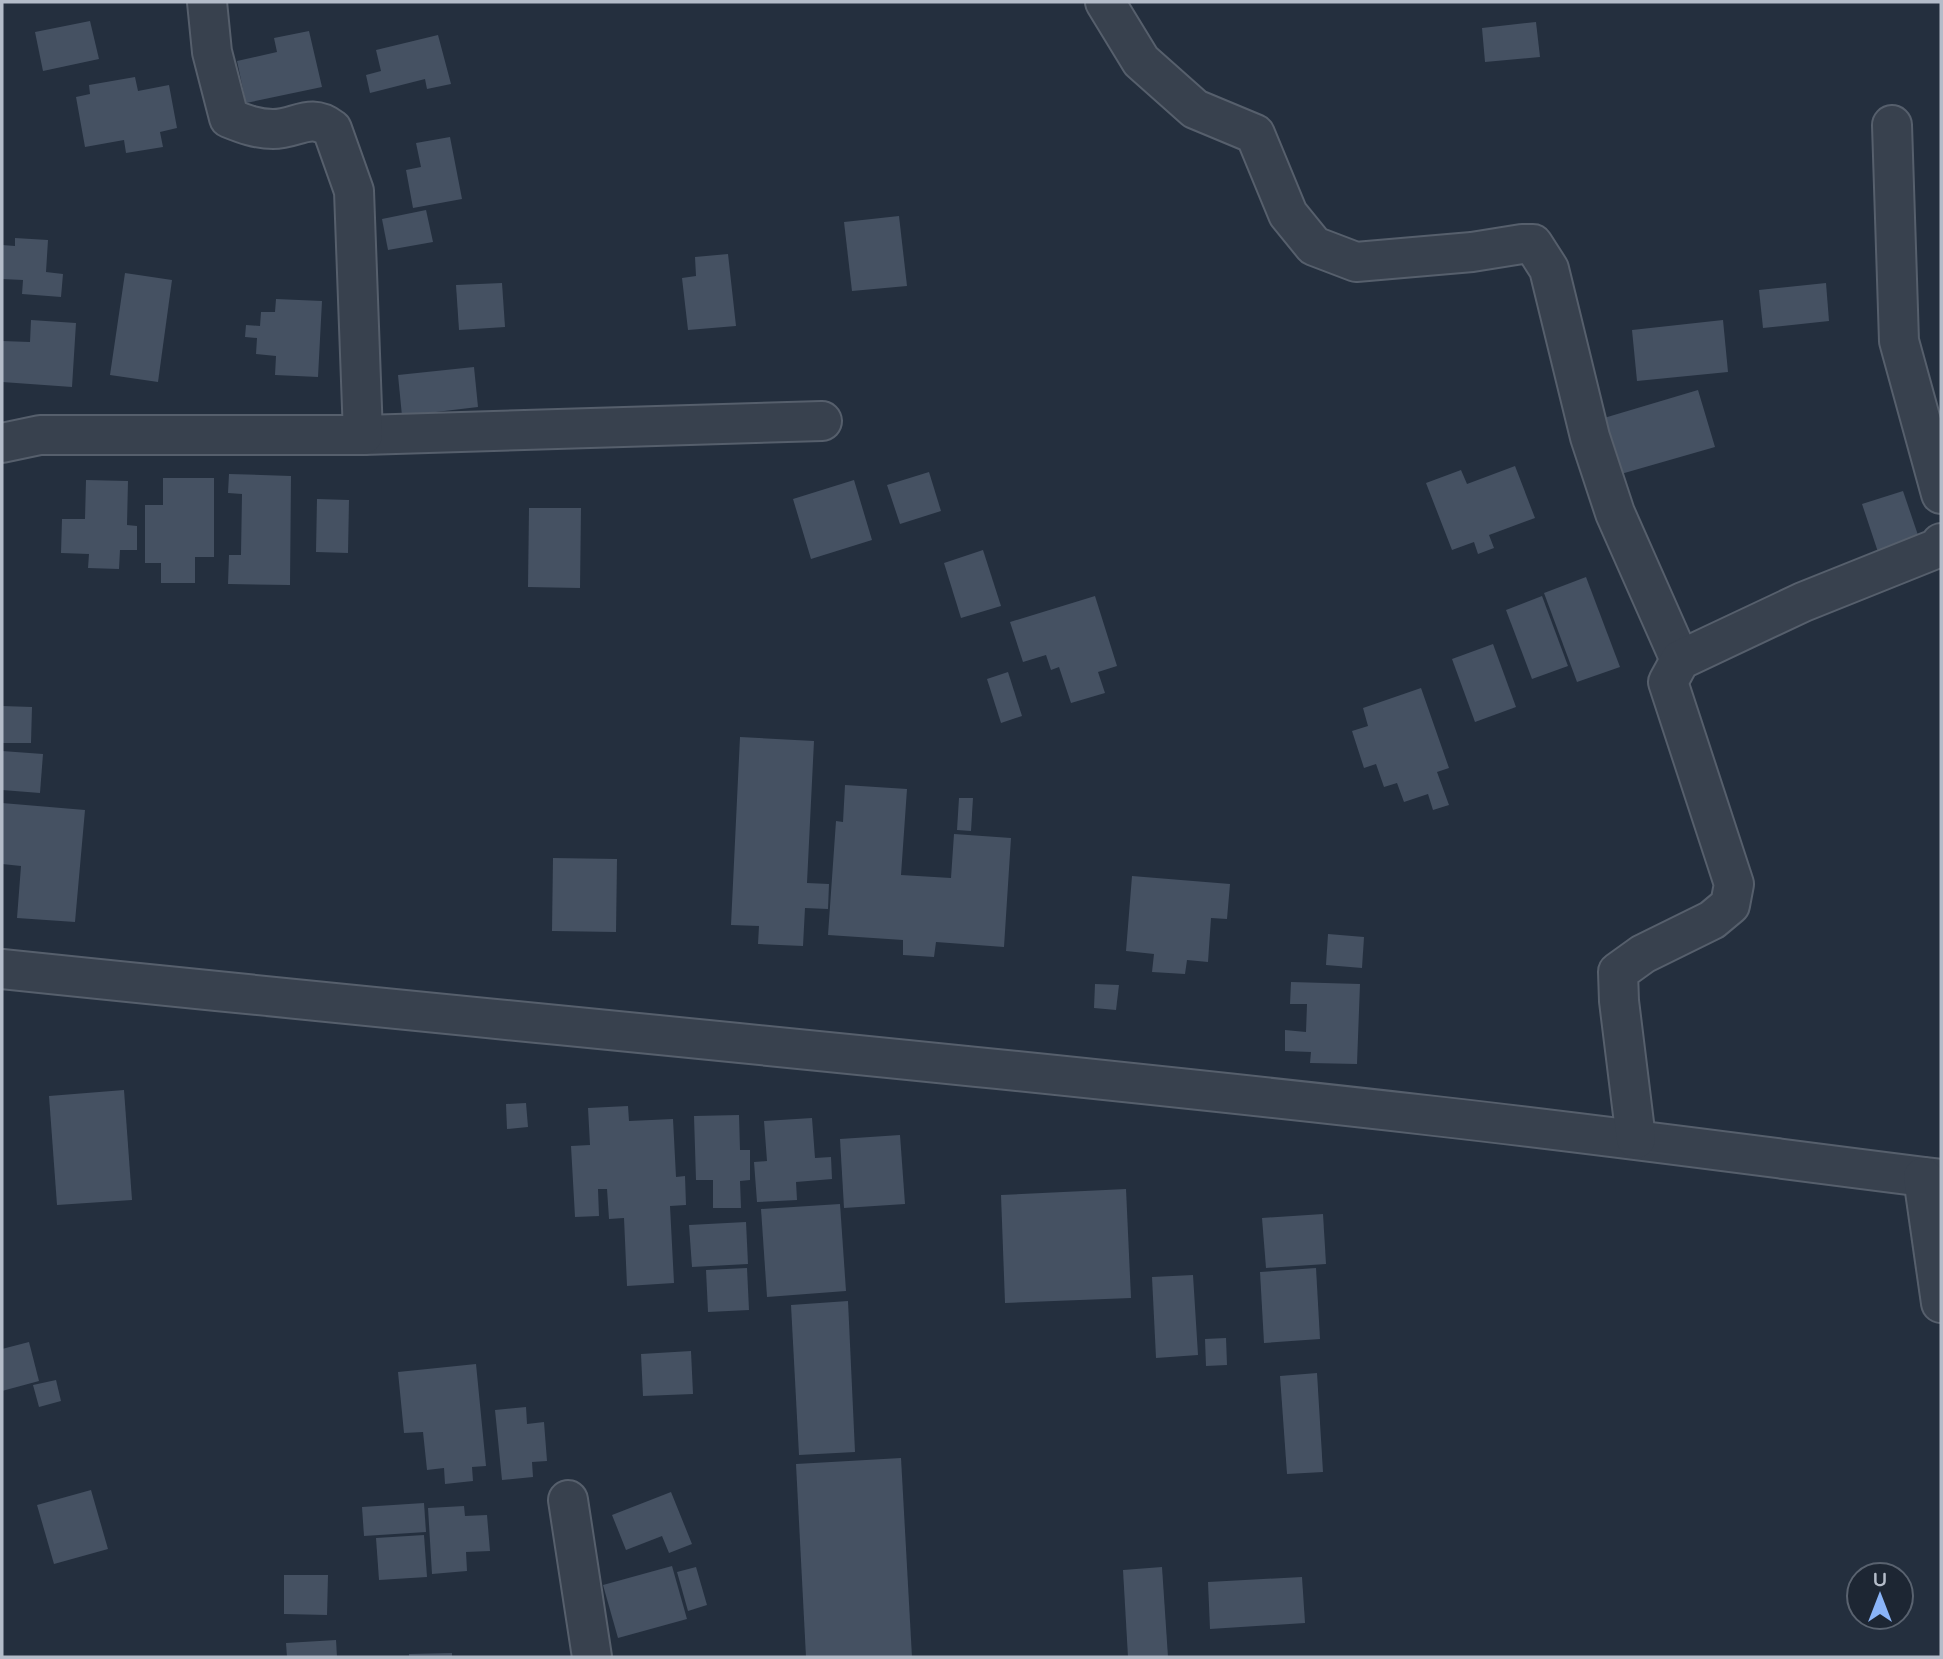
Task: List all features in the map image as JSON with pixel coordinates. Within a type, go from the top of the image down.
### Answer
[{"type":"street","points":[[208,2],[212,52],[229,118],[251,127],[275,129],[315,120],[332,129],[354,191],[363,435]]},
{"type":"street","points":[[1105,2],[1141,61],[1195,109],[1255,134],[1288,214],[1314,246],[1356,262],[1533,244],[1549,269],[1590,437],[1615,513],[1680,660]]},
{"type":"street","points":[[1892,125],[1899,341],[1941,495]]},
{"type":"street","points":[[2,443],[40,435],[363,435],[822,421]]},
{"type":"street","points":[[1636,1139],[1619,1001],[1618,971],[1643,954],[1712,920],[1730,905],[1734,884],[1668,682],[1680,660],[1803,602],[1938,548],[1941,543]]},
{"type":"street","points":[[2,969],[430,1014],[711,1039],[1636,1139],[1932,1178],[1941,1303]]},
{"type":"street","points":[[568,1500],[592,1657]]},
{"type":"building","points":[[90,21],[99,59],[43,71],[35,32]]},
{"type":"building","points":[[1536,22],[1540,57],[1485,62],[1482,28]]},
{"type":"building","points":[[309,31],[322,87],[246,103],[237,61],[277,52],[274,38]]},
{"type":"building","points":[[438,35],[451,84],[427,89],[425,79],[370,93],[366,75],[381,71],[376,50]]},
{"type":"building","points":[[135,77],[138,91],[169,85],[177,128],[160,132],[163,147],[126,153],[124,140],[85,147],[76,97],[90,94],[89,85]]},
{"type":"building","points":[[450,137],[462,199],[413,208],[406,170],[421,167],[416,143]]},
{"type":"building","points":[[426,210],[433,242],[388,250],[382,219]]},
{"type":"building","points":[[899,216],[907,286],[852,291],[844,222]]},
{"type":"building","points":[[15,238],[48,240],[46,272],[63,274],[61,297],[22,294],[23,280],[2,279],[2,245],[15,246]]},
{"type":"building","points":[[728,254],[736,326],[688,330],[682,278],[696,276],[695,257]]},
{"type":"building","points":[[125,273],[172,280],[158,382],[110,375]]},
{"type":"building","points":[[502,283],[505,327],[459,330],[456,285]]},
{"type":"building","points":[[1826,283],[1829,321],[1763,328],[1759,290]]},
{"type":"building","points":[[276,299],[322,301],[318,377],[275,375],[276,356],[256,354],[257,338],[245,337],[246,325],[260,326],[261,312],[275,312]]},
{"type":"building","points":[[31,320],[76,323],[72,387],[2,382],[2,341],[30,342]]},
{"type":"building","points":[[1723,320],[1728,372],[1637,381],[1632,330]]},
{"type":"building","points":[[474,367],[478,407],[402,416],[398,375]]},
{"type":"building","points":[[1698,390],[1715,447],[1607,478],[1615,454],[1604,418]]},
{"type":"building","points":[[1515,466],[1535,518],[1489,535],[1494,548],[1478,554],[1474,542],[1452,550],[1426,483],[1461,470],[1467,484]]},
{"type":"building","points":[[929,472],[941,511],[900,524],[887,485]]},
{"type":"building","points":[[229,474],[291,476],[290,585],[228,584],[229,555],[241,555],[242,494],[228,493]]},
{"type":"building","points":[[163,478],[214,478],[214,557],[195,557],[195,583],[161,583],[161,563],[145,563],[145,505],[163,505]]},
{"type":"building","points":[[86,480],[128,481],[127,525],[137,526],[137,550],[120,550],[119,569],[88,568],[89,554],[61,553],[62,519],[85,519]]},
{"type":"building","points":[[854,480],[872,540],[811,559],[793,499]]},
{"type":"building","points":[[1903,491],[1920,541],[1879,555],[1862,504]]},
{"type":"building","points":[[317,499],[349,500],[348,553],[316,552]]},
{"type":"building","points":[[529,508],[581,508],[580,588],[528,587]]},
{"type":"building","points":[[983,550],[1001,606],[961,618],[944,563]]},
{"type":"building","points":[[1586,577],[1620,667],[1577,682],[1544,593]]},
{"type":"building","points":[[1095,596],[1117,666],[1098,672],[1105,693],[1071,703],[1059,667],[1051,670],[1046,655],[1023,662],[1010,622]]},
{"type":"building","points":[[1542,596],[1568,666],[1532,679],[1506,610]]},
{"type":"building","points":[[1493,644],[1516,707],[1475,722],[1452,659]]},
{"type":"building","points":[[1008,672],[1022,716],[1001,723],[987,679]]},
{"type":"building","points":[[1421,688],[1449,768],[1437,772],[1449,805],[1433,810],[1428,794],[1404,802],[1397,783],[1384,787],[1376,764],[1364,768],[1352,731],[1368,726],[1363,708]]},
{"type":"building","points":[[2,706],[32,707],[31,743],[2,743]]},
{"type":"building","points":[[740,737],[814,741],[807,883],[829,884],[828,909],[805,908],[803,946],[758,944],[759,926],[731,925]]},
{"type":"building","points":[[2,751],[43,754],[40,793],[2,790]]},
{"type":"building","points":[[845,785],[907,789],[901,875],[951,878],[954,834],[1011,838],[1004,947],[936,942],[934,957],[903,955],[903,940],[828,935],[836,821],[843,822]]},
{"type":"building","points":[[959,798],[973,798],[971,831],[957,830]]},
{"type":"building","points":[[2,803],[85,810],[75,922],[17,918],[21,866],[2,864]]},
{"type":"building","points":[[553,858],[617,859],[616,932],[552,931]]},
{"type":"building","points":[[1132,876],[1230,884],[1227,919],[1211,918],[1208,962],[1187,960],[1185,974],[1152,972],[1154,954],[1126,951]]},
{"type":"building","points":[[1328,934],[1364,937],[1362,968],[1326,965]]},
{"type":"building","points":[[1291,982],[1360,984],[1357,1064],[1310,1063],[1311,1052],[1285,1051],[1285,1030],[1306,1032],[1307,1004],[1290,1004]]},
{"type":"building","points":[[1095,984],[1119,985],[1116,1010],[1094,1008]]},
{"type":"building","points":[[124,1090],[132,1200],[57,1205],[49,1096]]},
{"type":"building","points":[[526,1103],[528,1127],[507,1129],[506,1104]]},
{"type":"building","points":[[628,1106],[629,1121],[673,1119],[676,1177],[685,1176],[686,1205],[670,1206],[674,1283],[627,1286],[624,1218],[609,1219],[607,1189],[598,1189],[599,1216],[575,1217],[571,1146],[590,1145],[588,1108]]},
{"type":"building","points":[[739,1115],[740,1150],[750,1150],[750,1180],[740,1181],[741,1208],[713,1208],[713,1180],[696,1180],[694,1116]]},
{"type":"building","points":[[812,1118],[815,1158],[831,1157],[832,1179],[796,1182],[797,1200],[757,1202],[754,1162],[767,1161],[764,1121]]},
{"type":"building","points":[[900,1135],[905,1204],[844,1208],[840,1139]]},
{"type":"building","points":[[1126,1189],[1131,1298],[1005,1303],[1001,1195]]},
{"type":"building","points":[[840,1204],[846,1291],[767,1297],[761,1209]]},
{"type":"building","points":[[1323,1214],[1326,1264],[1266,1268],[1262,1218]]},
{"type":"building","points":[[746,1222],[748,1264],[692,1267],[689,1225]]},
{"type":"building","points":[[747,1268],[749,1310],[708,1312],[706,1270]]},
{"type":"building","points":[[1316,1268],[1320,1339],[1264,1343],[1260,1272]]},
{"type":"building","points":[[1193,1275],[1198,1355],[1156,1358],[1152,1277]]},
{"type":"building","points":[[848,1301],[855,1452],[799,1455],[791,1305]]},
{"type":"building","points":[[1226,1338],[1227,1365],[1206,1366],[1205,1339]]},
{"type":"building","points":[[29,1342],[39,1381],[2,1391],[2,1349]]},
{"type":"building","points":[[691,1351],[693,1394],[643,1396],[641,1354]]},
{"type":"building","points":[[476,1364],[486,1466],[472,1467],[473,1481],[445,1484],[444,1468],[427,1470],[423,1432],[404,1433],[398,1372]]},
{"type":"building","points":[[1317,1373],[1323,1472],[1287,1474],[1280,1376]]},
{"type":"building","points":[[56,1380],[61,1401],[39,1407],[33,1385]]},
{"type":"building","points":[[526,1407],[527,1424],[544,1422],[547,1461],[532,1462],[533,1477],[502,1480],[495,1410]]},
{"type":"building","points":[[901,1458],[912,1657],[806,1657],[796,1464]]},
{"type":"building","points":[[91,1490],[108,1549],[54,1564],[37,1505]]},
{"type":"building","points":[[671,1492],[692,1544],[669,1553],[662,1536],[626,1550],[612,1515]]},
{"type":"building","points":[[424,1503],[426,1532],[364,1536],[362,1507]]},
{"type":"building","points":[[464,1506],[465,1516],[487,1515],[490,1551],[466,1552],[467,1571],[432,1574],[428,1508]]},
{"type":"building","points":[[424,1535],[427,1577],[379,1580],[376,1538]]},
{"type":"building","points":[[672,1566],[687,1619],[618,1638],[603,1585]]},
{"type":"building","points":[[696,1567],[707,1605],[688,1611],[677,1572]]},
{"type":"building","points":[[1162,1567],[1168,1657],[1128,1657],[1123,1570]]},
{"type":"building","points":[[284,1575],[328,1575],[327,1615],[284,1614]]},
{"type":"building","points":[[1302,1577],[1305,1623],[1210,1629],[1208,1582]]},
{"type":"building","points":[[336,1640],[337,1657],[287,1657],[286,1643]]},
{"type":"building","points":[[452,1653],[452,1657],[409,1657],[409,1654]]}]
